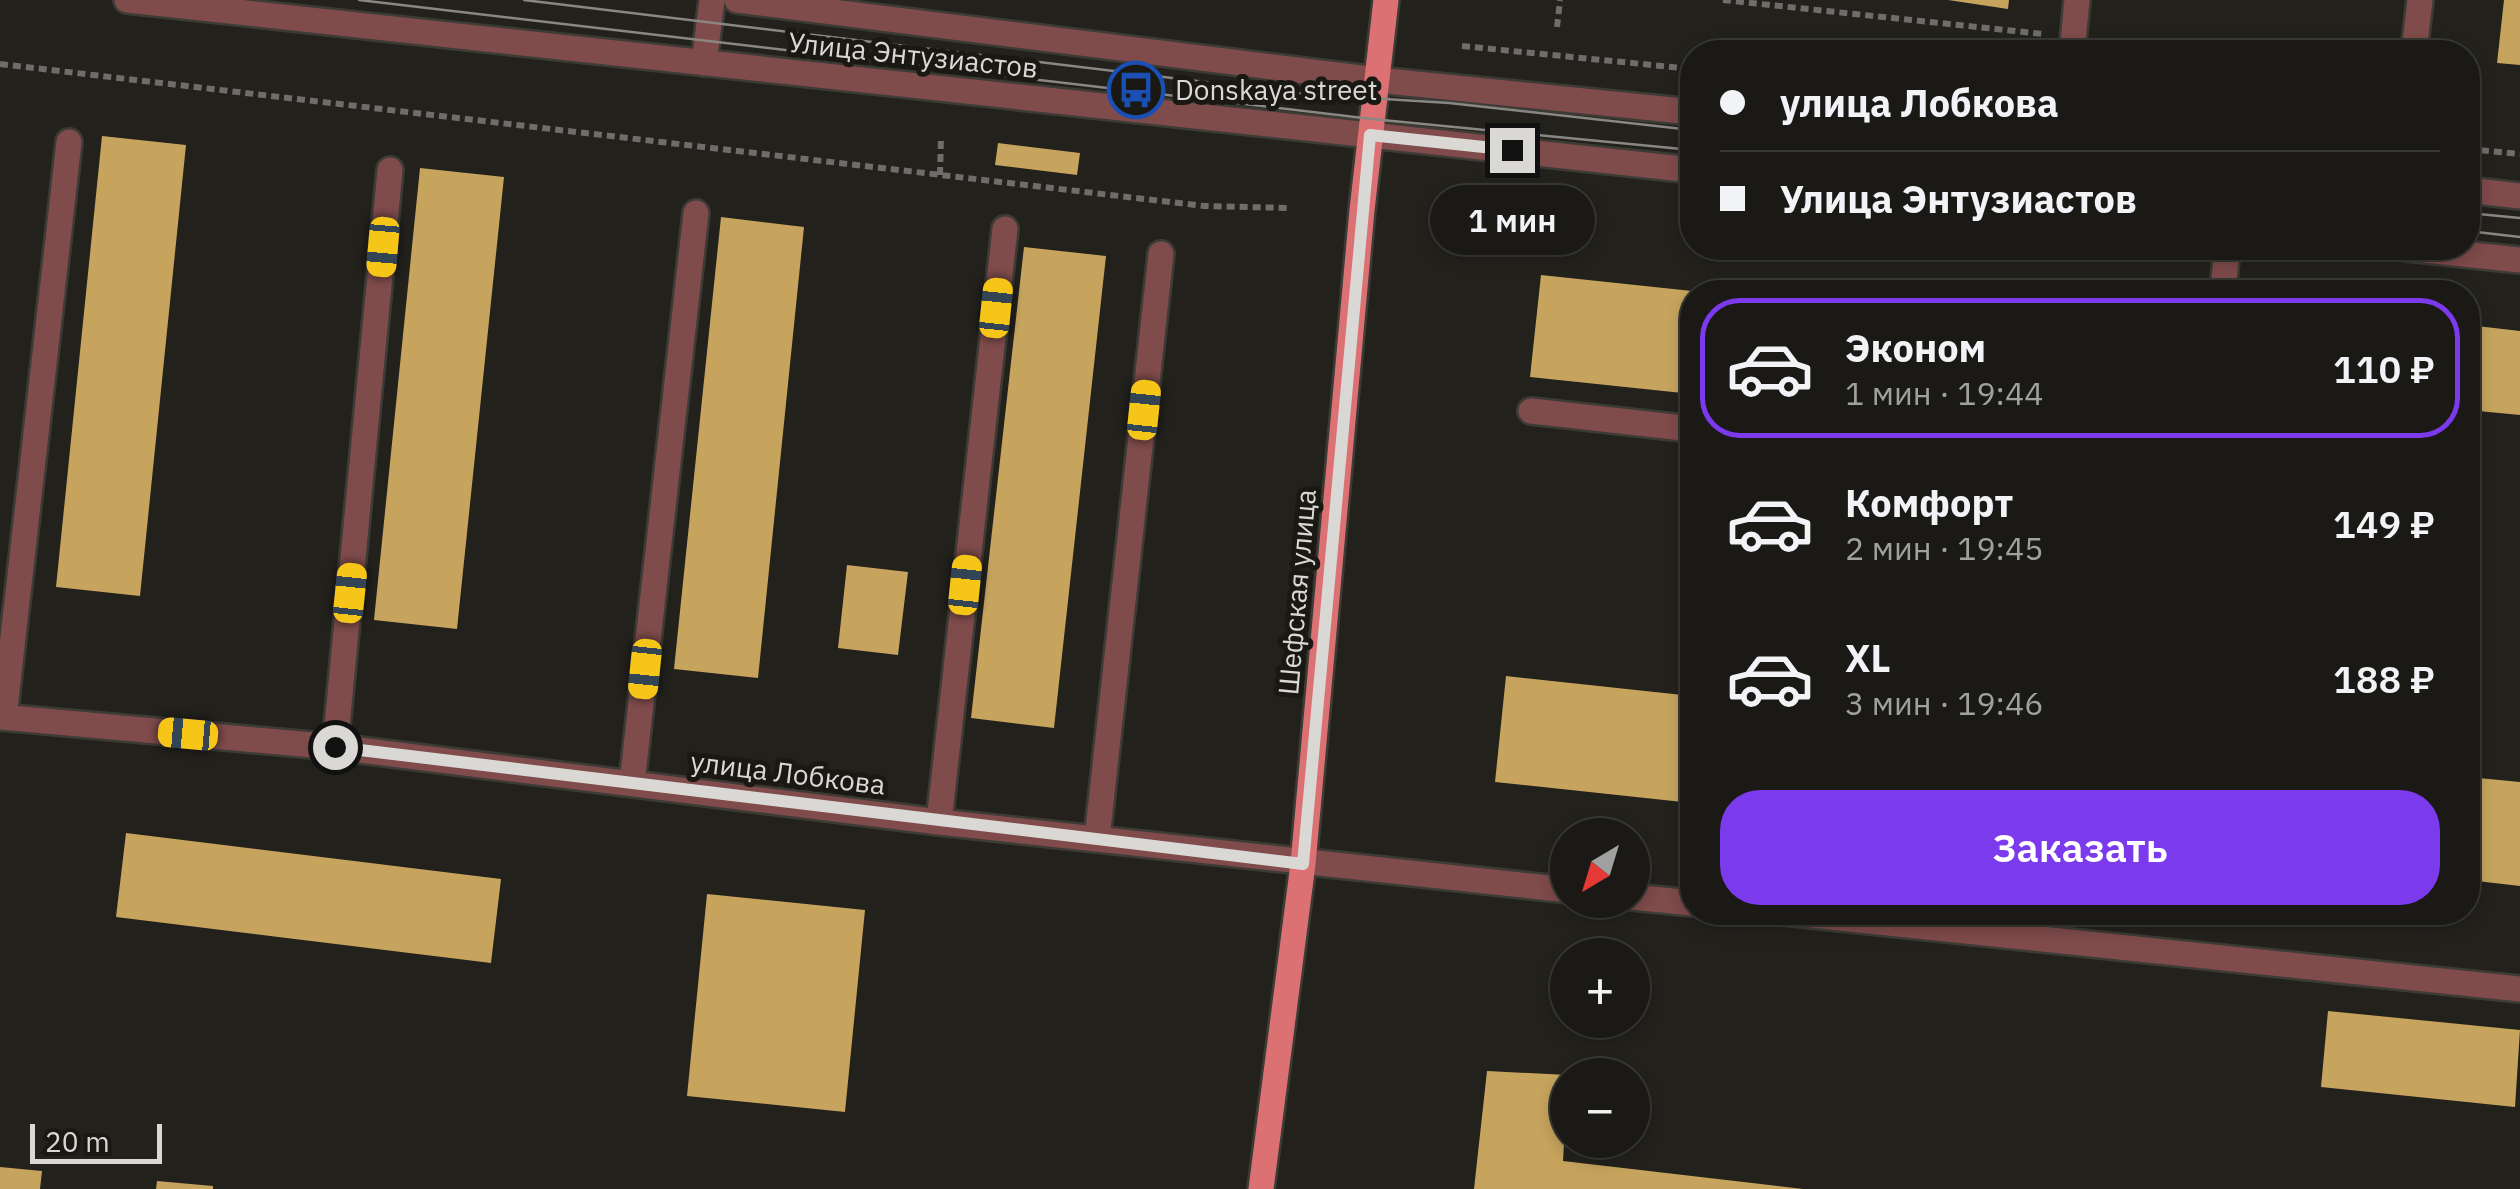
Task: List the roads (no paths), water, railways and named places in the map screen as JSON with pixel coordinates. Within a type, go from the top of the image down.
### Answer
[{"type":"main road","name":"Шефская улица","points":[[1261,1189],[1303,864],[1370,135],[1386,0]]},
{"type":"street","name":"Улица Энтузиастов","points":[[127,0],[312,10],[704,63],[1680,169]]},
{"type":"street","points":[[704,63],[712,0]]},
{"type":"street","name":"Улица Энтузиастов","points":[[738,0],[1377,80],[1680,111]]},
{"type":"street","points":[[2074,40],[2078,0]]},
{"type":"street","points":[[2415,40],[2420,0]]},
{"type":"street","points":[[2,717],[68,142]]},
{"type":"street","points":[[335,747],[390,170]]},
{"type":"street","points":[[2480,191],[2520,196]]},
{"type":"street","points":[[632,783],[696,213]]},
{"type":"street","points":[[939,822],[1005,229]]},
{"type":"street","points":[[1097,839],[1161,254]]},
{"type":"street","points":[[2480,256],[2520,260]]},
{"type":"street","points":[[1531,411],[1680,428]]},
{"type":"street","name":"улица Лобкова","points":[[2,717],[335,747],[939,822],[1550,888]]},
{"type":"street","points":[[1650,899],[1680,902]]},
{"type":"street","points":[[1906,925],[2520,990]]},
{"type":"tram line","points":[[359,0],[1372,119],[1680,149]]},
{"type":"tram line","points":[[524,0],[1305,94],[1449,103],[1680,129]]},
{"type":"tram line","points":[[2480,214],[2520,218]]},
{"type":"tram line","points":[[2480,232],[2520,237]]},
{"type":"place","name":"Donskaya street","points":[[1136,90]]}]
